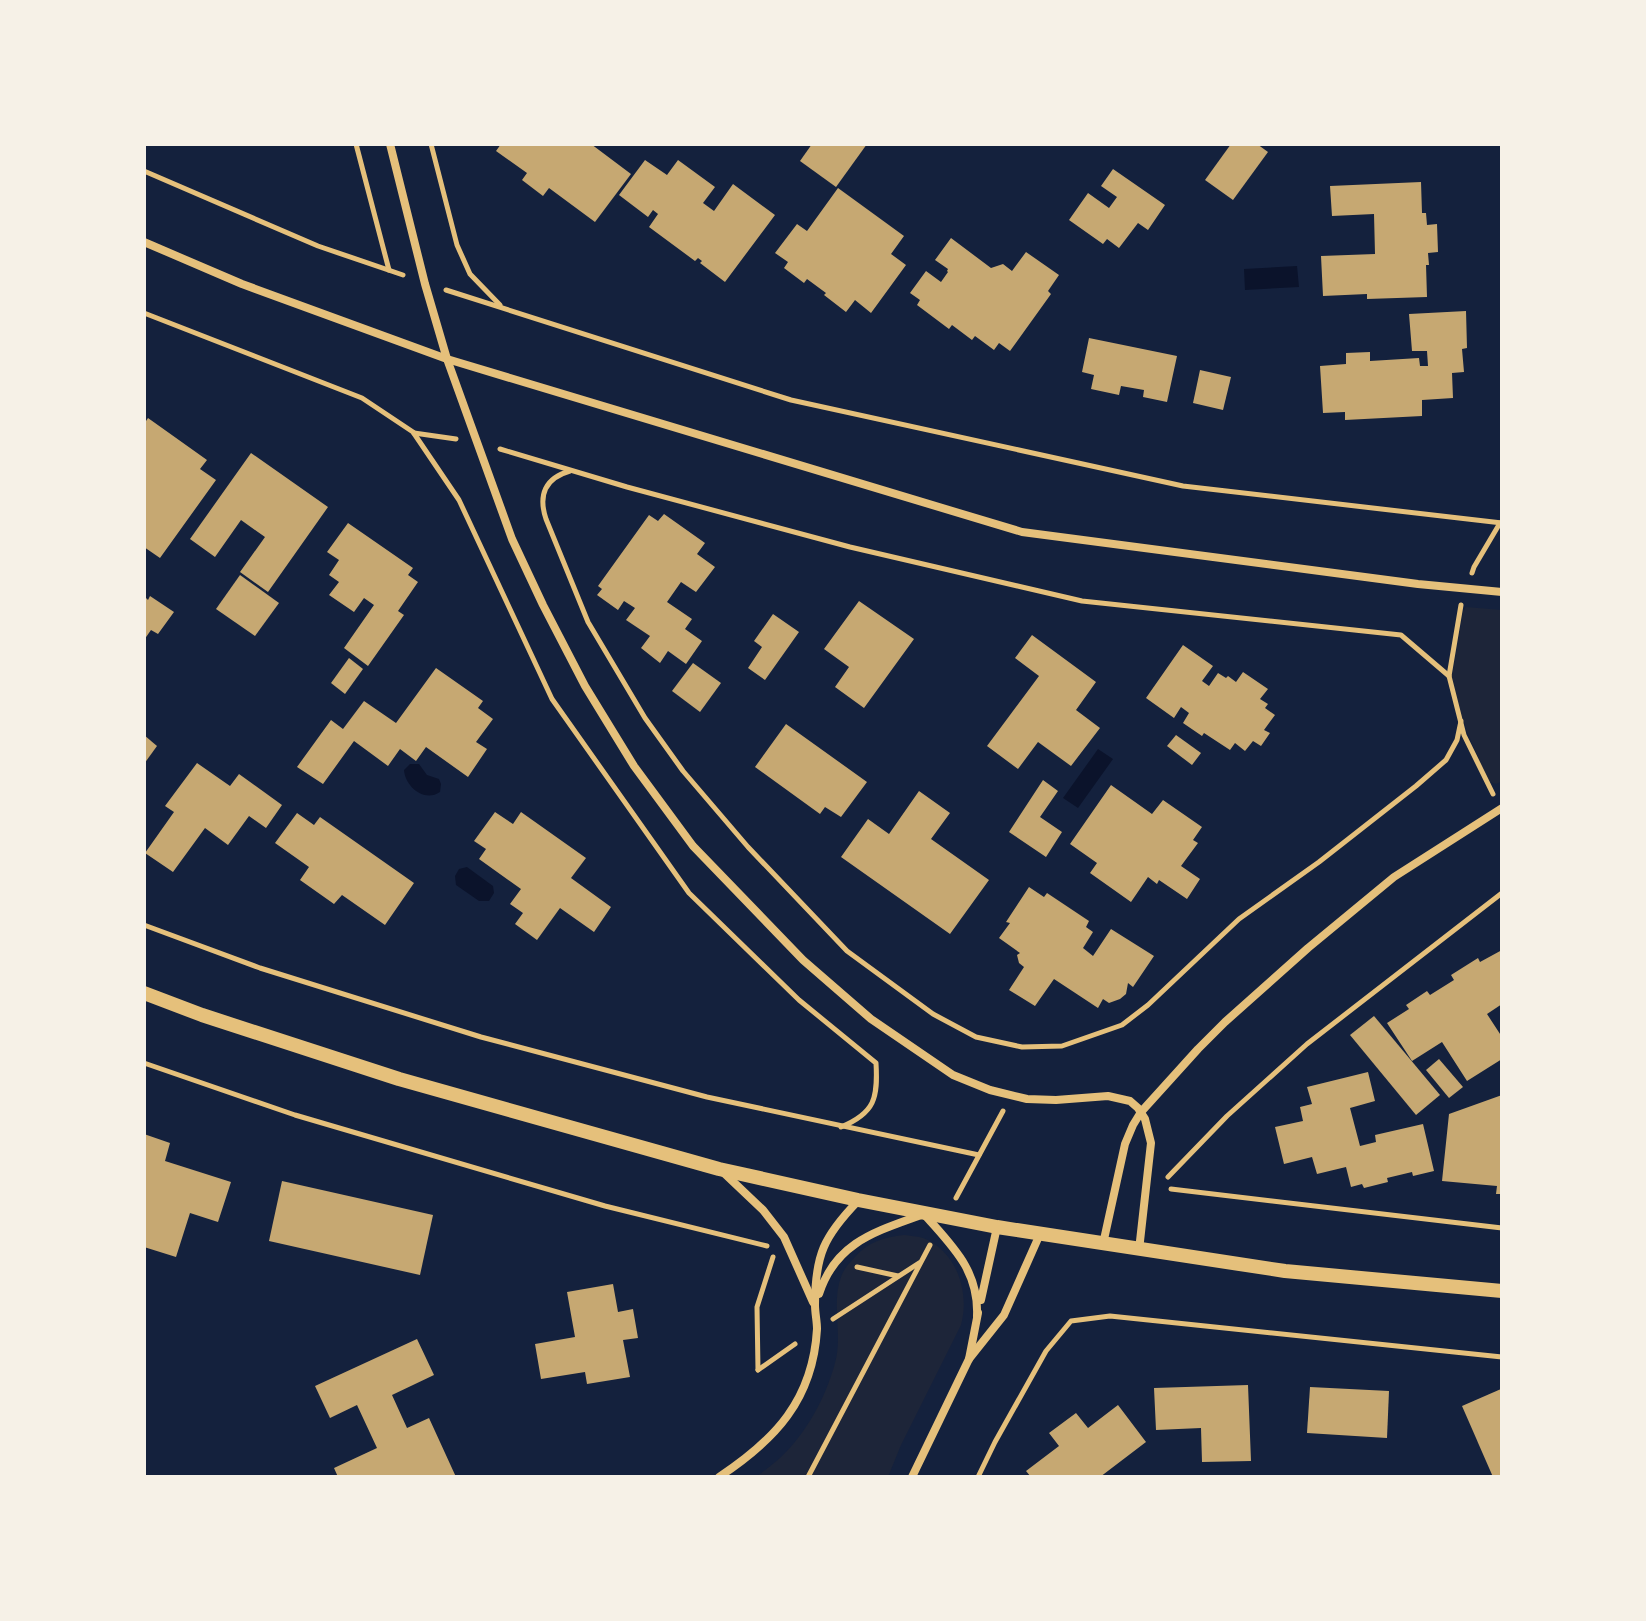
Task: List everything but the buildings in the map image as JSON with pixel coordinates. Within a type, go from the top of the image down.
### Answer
[{"type":"street","points":[[390,144],[447,359],[512,539],[585,686],[634,766],[693,846],[803,960],[871,1019],[953,1075],[1011,1096],[1042,1100],[1117,1097],[1135,1104],[1148,1126],[1151,1143],[1139,1250]]},
{"type":"street","points":[[144,242],[242,284],[447,359],[1022,532],[1418,584],[1502,592]]},
{"type":"street","points":[[1103,1244],[1125,1144],[1141,1112],[1225,1022],[1308,948],[1394,877],[1501,808]]},
{"type":"street","points":[[144,993],[399,1079],[719,1169],[924,1214],[942,1224],[997,1227],[1285,1271],[1502,1291]]},
{"type":"street","points":[[719,1169],[763,1210],[784,1237],[815,1306]]},
{"type":"street","points":[[719,1477],[756,1450],[787,1418],[804,1388],[817,1329],[817,1273],[824,1245],[835,1226],[858,1200]]},
{"type":"street","points":[[815,1306],[825,1279],[848,1248],[865,1237],[924,1214]]},
{"type":"street","points":[[942,1224],[970,1273],[978,1300],[977,1316]]},
{"type":"street","points":[[969,1359],[997,1227]]},
{"type":"street","points":[[912,1477],[969,1359],[1004,1315],[1040,1234]]},
{"type":"path","points":[[356,144],[389,270]]},
{"type":"path","points":[[431,144],[457,245],[470,274],[504,308]]},
{"type":"path","points":[[144,171],[318,246],[425,284],[791,400],[1168,483],[1501,522],[1474,567],[1462,602],[1449,676],[1464,735],[1501,808]]},
{"type":"path","points":[[144,313],[362,398],[413,432],[459,500],[552,699],[689,893],[799,1000],[876,1063],[877,1085],[872,1107],[856,1121],[841,1127]]},
{"type":"path","points":[[413,432],[476,442],[570,471],[850,547],[1082,601],[1401,635],[1449,676]]},
{"type":"path","points":[[570,471],[551,481],[543,494],[541,505],[546,519],[588,622],[645,718],[683,771],[748,847],[847,951],[933,1014],[976,1037],[1022,1047],[1062,1046],[1122,1025],[1148,1005],[1239,919],[1319,862],[1446,760],[1457,740],[1461,721]]},
{"type":"path","points":[[1165,1180],[1227,1116],[1307,1044],[1502,893]]},
{"type":"path","points":[[144,925],[260,968],[481,1037],[707,1097],[979,1155]]},
{"type":"path","points":[[144,1063],[295,1115],[605,1206],[775,1248],[757,1307],[758,1370],[920,1263]]},
{"type":"path","points":[[808,1477],[1011,1096]]},
{"type":"path","points":[[1171,1189],[1502,1228]]},
{"type":"path","points":[[978,1477],[1046,1351],[1071,1321],[1110,1316],[1502,1357]]},
{"type":"shaded area","points":[[1297,266],[1299,287],[1245,290],[1244,269]]},
{"type":"shaded area","points":[[1466,607],[1502,610],[1502,781],[1496,784],[1489,782],[1467,732],[1451,681]]},
{"type":"shaded area","points":[[1098,749],[1113,759],[1078,808],[1063,798]]},
{"type":"shaded area","points":[[410,764],[419,764],[427,775],[439,779],[440,792],[428,795],[416,791],[405,776],[404,770]]},
{"type":"shaded area","points":[[467,867],[493,886],[494,893],[489,901],[479,901],[456,885],[455,876],[459,869]]},
{"type":"shaded area","points":[[904,1235],[923,1238],[945,1253],[958,1274],[964,1300],[961,1325],[888,1477],[756,1477],[780,1458],[798,1438],[826,1389],[837,1352],[837,1298],[843,1272],[871,1244]]}]
